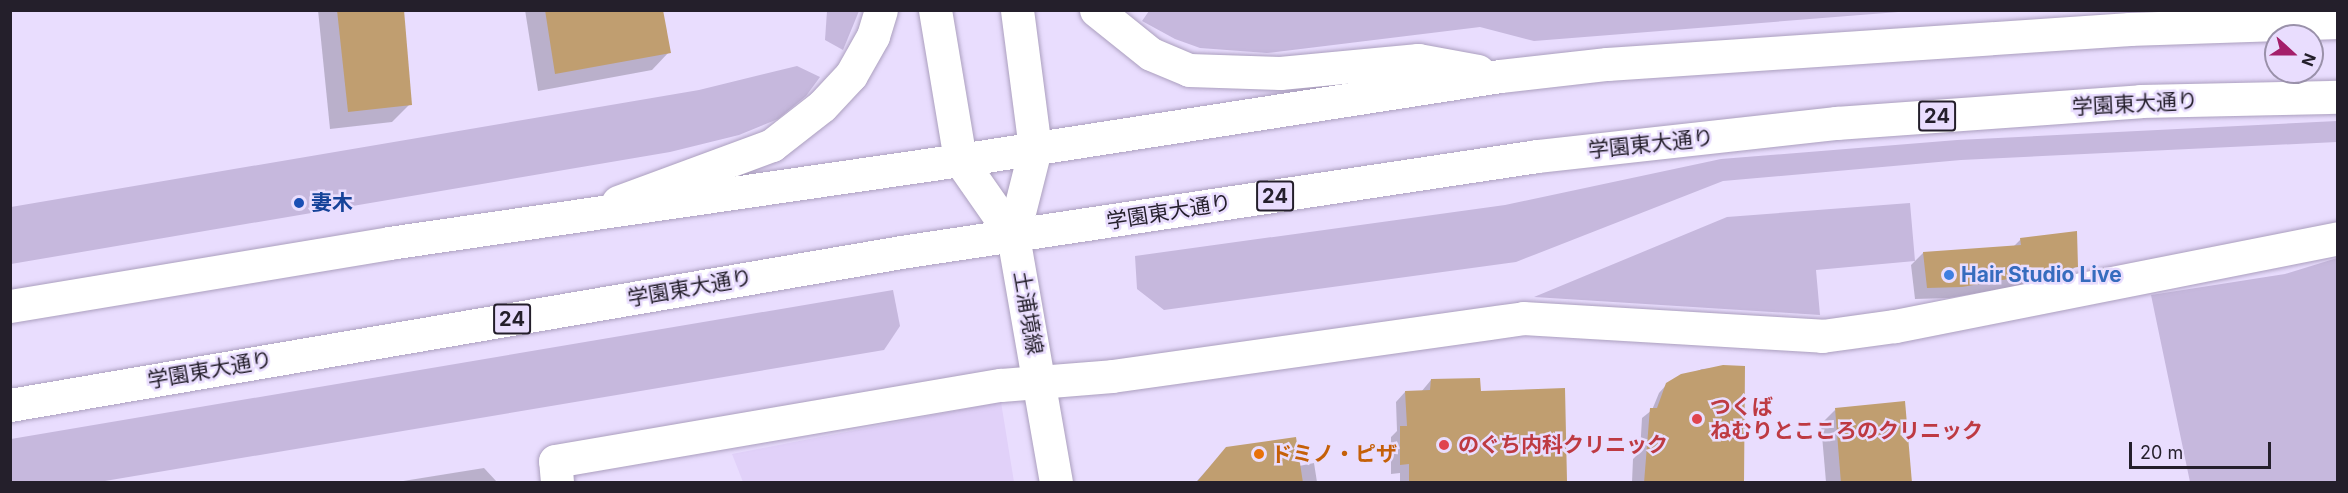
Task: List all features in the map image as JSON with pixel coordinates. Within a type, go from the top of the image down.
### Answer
[{"type":"main road","points":[[586,215],[772,145],[822,106],[851,75],[873,36],[881,10]]},
{"type":"main road","points":[[935,10],[960,160]]},
{"type":"main road","points":[[1013,236],[1035,149],[1017,10]]},
{"type":"main road","points":[[1096,10],[1151,54],[1188,70],[1280,73],[1418,60],[1500,76]]},
{"type":"main road","points":[[10,306],[388,243],[1035,149],[1500,76],[1618,63],[2130,29],[2337,22]]},
{"type":"main road","name":"学園東大通り","points":[[10,405],[1013,236],[1537,156],[1836,123],[2140,101],[2337,97]]},
{"type":"main road","name":"土浦境線","points":[[960,160],[1013,236],[1056,483]]},
{"type":"main road","points":[[557,483],[555,461],[1001,384],[1112,376],[1523,318],[1822,336],[1976,311],[2337,238]]},
{"type":"shaded area","points":[[827,11],[859,11],[843,50],[825,40]]},
{"type":"shaded area","points":[[1149,11],[1911,11],[1534,41],[1480,27],[1267,53],[1200,48],[1175,39],[1142,21]]},
{"type":"shaded area","points":[[797,66],[820,77],[806,96],[778,119],[739,135],[670,152],[11,264],[11,207],[699,90]]},
{"type":"shaded area","points":[[2337,121],[2337,142],[1961,160],[1723,181],[1516,262],[1164,310],[1137,289],[1135,256],[1505,205],[1721,159],[1957,140]]},
{"type":"shaded area","points":[[1910,203],[1915,261],[1816,270],[1820,315],[1534,297],[1727,217]]},
{"type":"shaded area","points":[[2337,258],[2337,482],[2190,482],[2151,295],[2285,274]]},
{"type":"shaded area","points":[[893,290],[900,326],[884,350],[99,482],[11,482],[11,439]]},
{"type":"shaded area","points":[[1001,402],[1014,482],[743,482],[732,454]]},
{"type":"building","points":[[337,10],[404,10],[412,105],[348,112]]},
{"type":"building","points":[[545,10],[663,10],[671,53],[555,74]]},
{"type":"building","points":[[2077,231],[2078,267],[1962,287],[1927,288],[1923,252],[2021,245],[2020,238]]},
{"type":"building","name":"つくば ねむりとこころのクリニック","points":[[1723,365],[1745,366],[1744,483],[1644,483],[1650,408],[1657,408],[1666,383],[1681,374]]},
{"type":"building","points":[[1480,378],[1481,391],[1565,388],[1567,481],[1409,483],[1409,464],[1400,465],[1400,426],[1407,426],[1405,391],[1430,390],[1431,379]]},
{"type":"building","points":[[1905,401],[1912,483],[1841,483],[1835,408]]},
{"type":"building","name":"ドミノ・ピザ","points":[[1296,437],[1303,483],[1196,483],[1226,447]]},
{"type":"place","name":"妻木","points":[[299,203]]},
{"type":"place","name":"Hair Studio Live","points":[[1949,275]]},
{"type":"place","name":"つくば ねむりとこころのクリニック","points":[[1697,419]]},
{"type":"place","name":"のぐち内科クリニック","points":[[1444,445]]},
{"type":"place","name":"ドミノ・ピザ","points":[[1259,454]]}]
